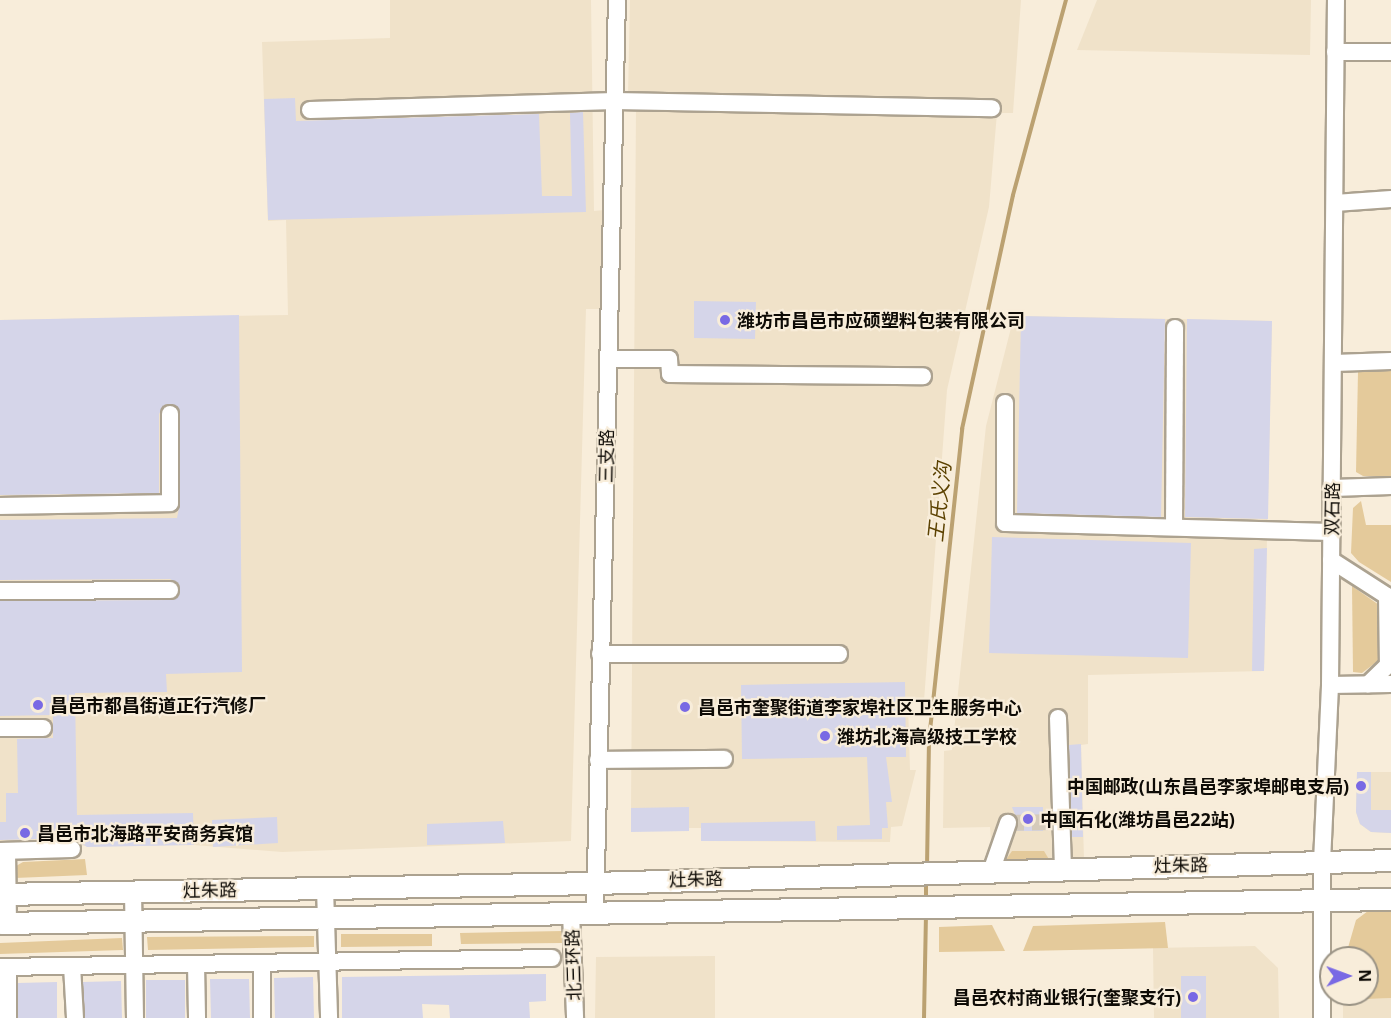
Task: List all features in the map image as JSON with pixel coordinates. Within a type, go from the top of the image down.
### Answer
[{"type":"main road","name":"灶朱路","points":[[4,894],[594,883],[993,868],[1391,860]]},
{"type":"main road","name":"灶朱路","points":[[4,923],[1391,899]]},
{"type":"street","name":"三支路","points":[[595,912],[617,0]]},
{"type":"street","name":"双石路","points":[[1322,1018],[1322,862],[1330,685],[1336,0]]},
{"type":"street","points":[[1335,52],[1391,52]]},
{"type":"street","points":[[310,110],[615,101],[992,108]]},
{"type":"street","points":[[1335,202],[1391,199]]},
{"type":"street","points":[[1174,527],[1175,328]]},
{"type":"street","points":[[608,359],[669,359],[670,374],[923,376]]},
{"type":"street","points":[[1334,363],[1391,361]]},
{"type":"street","points":[[1005,403],[1005,523],[1332,532]]},
{"type":"street","points":[[0,506],[170,503],[170,414]]},
{"type":"street","points":[[1332,488],[1391,486]]},
{"type":"street","points":[[1331,560],[1387,596],[1388,665],[1368,684]]},
{"type":"street","points":[[0,591],[170,590]]},
{"type":"street","points":[[600,654],[839,654]]},
{"type":"street","points":[[1330,685],[1391,684]]},
{"type":"street","points":[[1058,718],[1063,868]]},
{"type":"street","points":[[0,728],[43,728]]},
{"type":"street","points":[[598,760],[724,759]]},
{"type":"street","points":[[993,868],[1008,823]]},
{"type":"street","points":[[4,923],[3,851],[72,849]]},
{"type":"street","points":[[325,888],[329,1018]]},
{"type":"street","points":[[133,891],[135,1018]]},
{"type":"street","name":"北三环路","points":[[571,912],[575,1018]]},
{"type":"street","points":[[8,1018],[4,967],[552,958]]},
{"type":"street","points":[[262,963],[262,1018]]},
{"type":"street","points":[[196,964],[197,1018]]},
{"type":"street","points":[[72,966],[75,1018]]},
{"type":"shaded area","points":[[390,0],[591,0],[594,211],[604,210],[605,309],[586,309],[571,841],[282,852],[194,845],[0,846],[0,320],[288,315],[286,220],[268,221],[262,42],[390,38]]},
{"type":"shaded area","points":[[630,0],[1021,0],[1013,113],[997,113],[989,207],[947,390],[924,701],[908,703],[910,770],[916,770],[902,826],[891,827],[890,842],[701,841],[701,828],[689,828],[689,808],[631,808],[636,108],[628,95]]},
{"type":"shaded area","points":[[1097,0],[1311,0],[1310,55],[1077,50]]},
{"type":"shaded area","points":[[1014,316],[1272,321],[1264,671],[1088,675],[1088,744],[1081,745],[1084,860],[984,862],[991,842],[990,827],[943,828],[944,751],[952,750],[986,426]]},
{"type":"shaded area","points":[[1391,369],[1391,476],[1363,476],[1356,472],[1358,372]]},
{"type":"shaded area","points":[[1361,501],[1366,525],[1391,525],[1391,582],[1359,562],[1351,553],[1353,508]]},
{"type":"shaded area","points":[[1352,586],[1379,605],[1379,660],[1362,673],[1353,672]]},
{"type":"shaded area","points":[[1357,772],[1391,772],[1391,833],[1371,832],[1360,824],[1356,812]]},
{"type":"shaded area","points":[[1012,851],[1044,851],[1050,861],[1005,861]]},
{"type":"shaded area","points":[[85,859],[87,875],[15,878],[16,866],[23,862]]},
{"type":"shaded area","points":[[1372,908],[1391,908],[1391,998],[1379,998],[1379,946],[1348,946],[1356,920]]},
{"type":"shaded area","points":[[1165,922],[1168,948],[1023,951],[1033,926]]},
{"type":"shaded area","points":[[992,925],[1005,951],[939,952],[939,927]]},
{"type":"shaded area","points":[[563,931],[563,943],[461,944],[460,933]]},
{"type":"shaded area","points":[[341,934],[432,934],[432,946],[341,947]]},
{"type":"shaded area","points":[[314,936],[314,947],[148,950],[147,937]]},
{"type":"shaded area","points":[[122,938],[123,950],[0,954],[0,943]]},
{"type":"shaded area","points":[[1255,946],[1278,968],[1279,1018],[1154,1018],[1153,948]]},
{"type":"shaded area","points":[[715,956],[715,1018],[595,1018],[596,957]]},
{"type":"shaded area","points":[[1379,998],[1391,998],[1391,1018],[1343,1018],[1343,1006],[1379,1006]]},
{"type":"building","points":[[295,98],[296,121],[539,114],[542,196],[572,196],[570,113],[583,112],[586,212],[268,220],[264,99]]},
{"type":"building","name":"潍坊市昌邑市应硕塑料包装有限公司","points":[[694,301],[756,302],[755,339],[694,338]]},
{"type":"building","points":[[239,315],[242,672],[166,674],[167,692],[75,693],[77,815],[193,813],[194,845],[87,847],[72,838],[0,840],[0,822],[6,822],[6,793],[18,793],[17,739],[53,738],[53,715],[0,716],[0,601],[170,600],[180,591],[179,584],[170,579],[0,580],[0,520],[177,518],[180,503],[180,414],[171,404],[164,405],[159,414],[159,493],[0,495],[0,320]]},
{"type":"building","points":[[1021,316],[1165,319],[1161,517],[1017,513]]},
{"type":"building","points":[[1187,319],[1272,321],[1268,519],[1185,517]]},
{"type":"building","points":[[992,537],[1191,543],[1188,658],[989,653]]},
{"type":"building","points":[[1267,548],[1264,671],[1252,671],[1254,549]]},
{"type":"building","points":[[905,682],[906,757],[886,757],[892,802],[886,802],[888,828],[882,828],[882,839],[837,840],[837,826],[870,825],[867,757],[742,759],[741,685]]},
{"type":"building","points":[[1081,744],[1083,837],[1072,837],[1069,745]]},
{"type":"building","points":[[1357,772],[1371,772],[1371,810],[1391,810],[1391,833],[1371,832],[1360,824],[1356,812]]},
{"type":"building","points":[[689,807],[689,831],[631,832],[631,808]]},
{"type":"building","points":[[1012,807],[1043,807],[1043,831],[1016,831],[1018,822]]},
{"type":"building","points":[[277,817],[278,843],[213,847],[212,820]]},
{"type":"building","points":[[503,821],[505,843],[427,845],[427,824]]},
{"type":"building","points":[[815,821],[816,841],[701,841],[701,823]]},
{"type":"building","points":[[546,974],[546,1001],[529,1002],[530,1018],[450,1018],[449,1005],[422,1004],[423,1018],[342,1018],[342,977]]},
{"type":"building","name":"昌邑农村商业银行(奎聚支行)","points":[[1181,976],[1206,976],[1206,1018],[1181,1018]]},
{"type":"building","points":[[313,977],[314,1018],[275,1018],[274,978]]},
{"type":"building","points":[[210,979],[249,979],[250,1018],[211,1018]]},
{"type":"building","points":[[146,980],[185,980],[185,1018],[146,1018]]},
{"type":"building","points":[[121,981],[122,1018],[85,1018],[83,982]]},
{"type":"building","points":[[57,982],[57,1018],[18,1018],[18,983]]},
{"type":"waterway","name":"王氏义沟","points":[[927,867],[929,740],[962,429],[1013,195],[1066,0]]},
{"type":"waterway","name":"王氏义沟","points":[[926,881],[926,900]]},
{"type":"waterway","name":"王氏义沟","points":[[924,1018],[926,914]]},
{"type":"tunnel","points":[[1008,823],[1060,822]]},
{"type":"place","name":"潍坊市昌邑市应硕塑料包装有限公司","points":[[725,320]]},
{"type":"place","name":"昌邑市都昌街道正行汽修厂","points":[[38,705]]},
{"type":"place","name":"昌邑市奎聚街道李家埠社区卫生服务中心","points":[[685,707]]},
{"type":"place","name":"潍坊北海高级技工学校","points":[[825,736]]},
{"type":"place","name":"中国邮政(山东昌邑李家埠邮电支局)","points":[[1361,786]]},
{"type":"place","name":"中国石化(潍坊昌邑22站)","points":[[1028,819]]},
{"type":"place","name":"昌邑市北海路平安商务宾馆","points":[[25,833]]},
{"type":"place","name":"昌邑农村商业银行(奎聚支行)","points":[[1193,997]]}]
